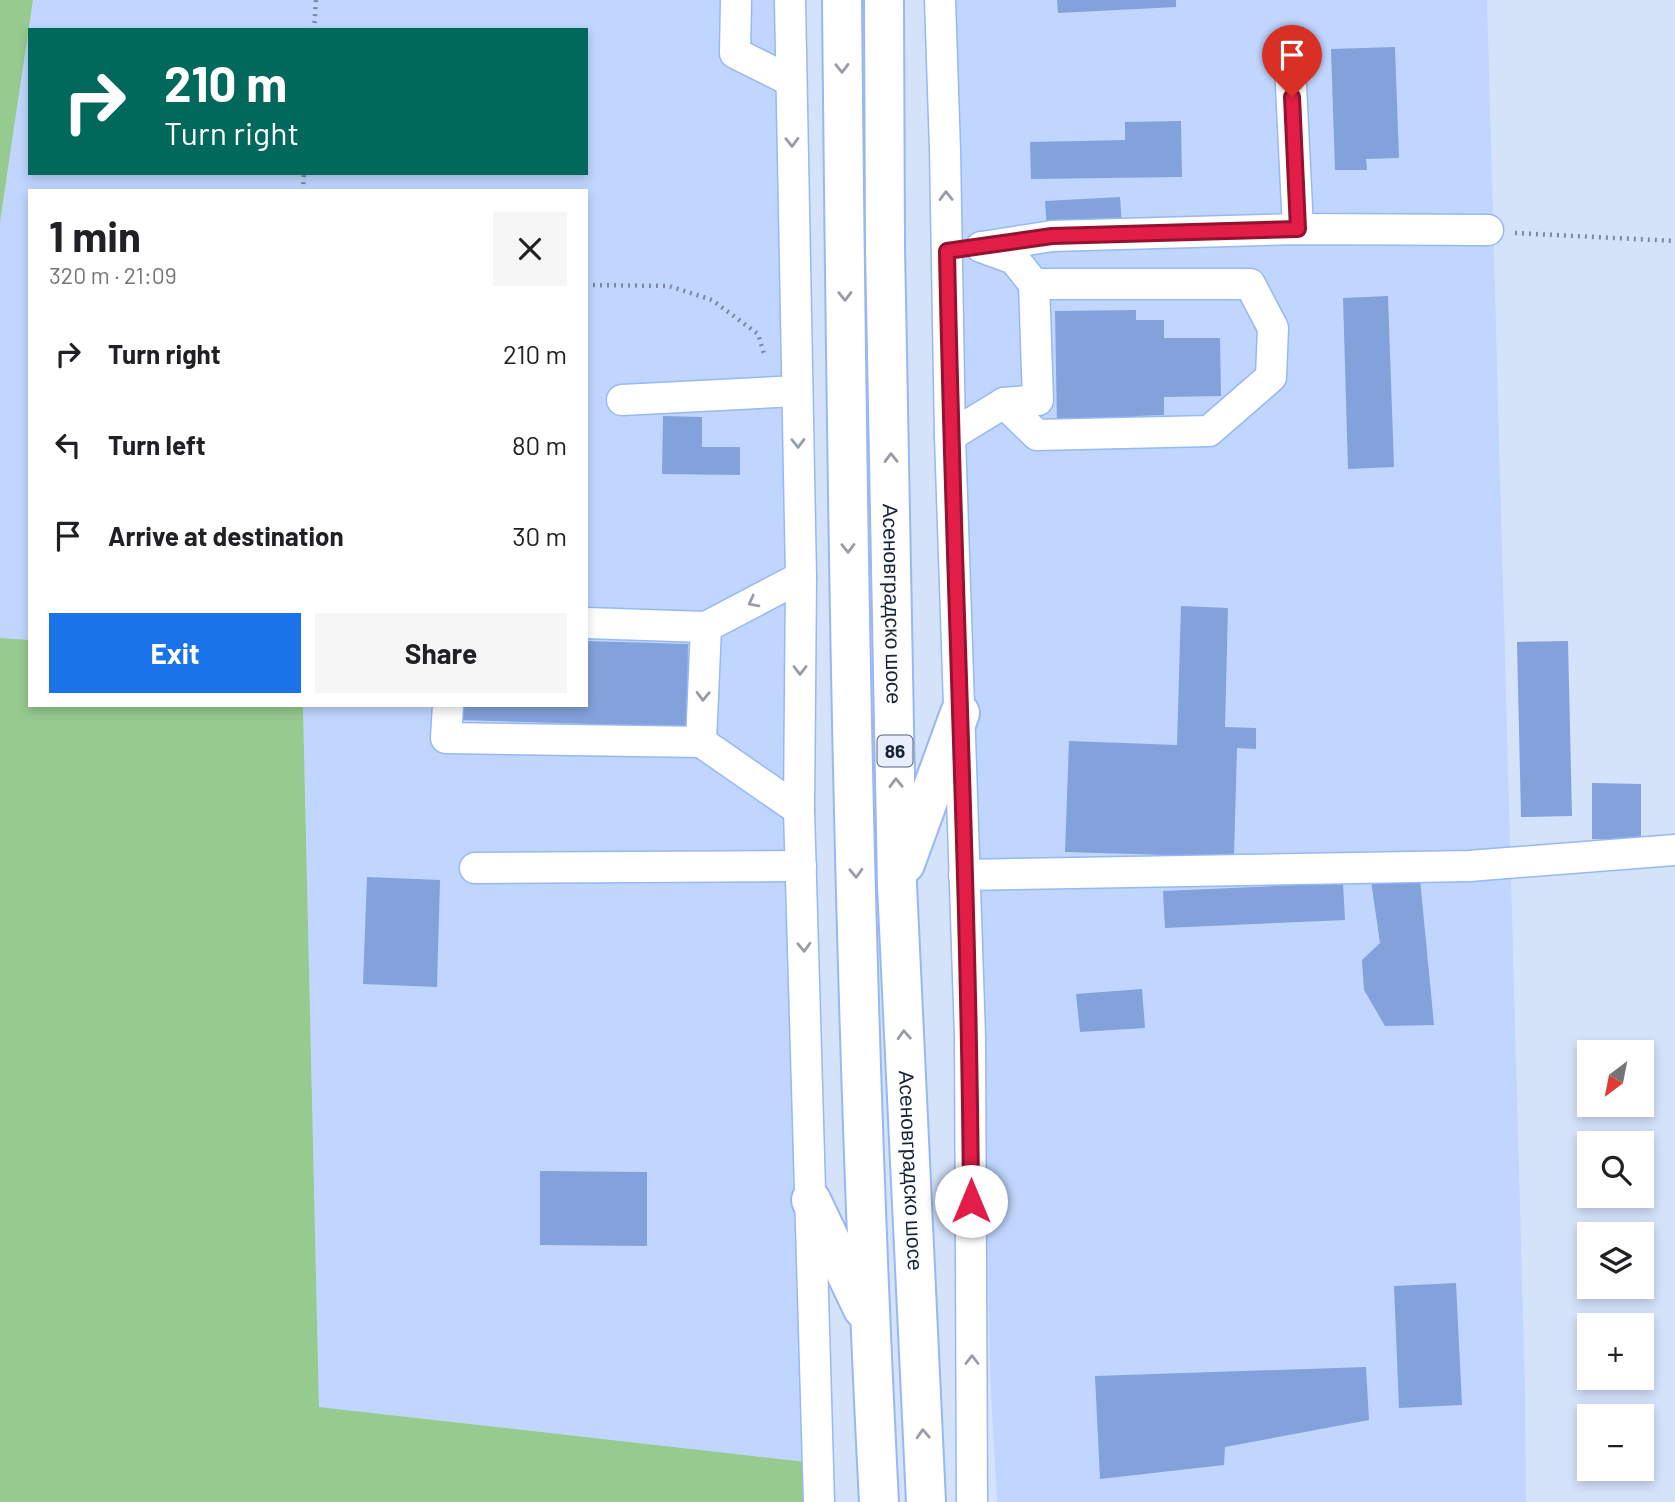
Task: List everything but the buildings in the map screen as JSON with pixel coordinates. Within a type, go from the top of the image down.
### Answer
[{"type":"highway","name":"Асеновградско шосе","points":[[842,0],[849,636],[870,1322],[879,1502]]},
{"type":"highway","name":"Асеновградско шосе","points":[[884,0],[897,886],[926,1502]]},
{"type":"highway","points":[[897,886],[961,713]]},
{"type":"highway","points":[[811,1200],[870,1322]]},
{"type":"street","points":[[736,0],[735,53],[791,81]]},
{"type":"street","points":[[790,0],[787,391],[801,577],[799,810],[819,1502]]},
{"type":"street","points":[[940,0],[950,436],[970,1037],[972,1502]]},
{"type":"street","points":[[1289,44],[1298,229]]},
{"type":"street","points":[[947,251],[1052,236],[1298,229],[1488,230]]},
{"type":"street","points":[[950,436],[1003,403],[1038,400],[1034,284],[1014,259],[981,247]]},
{"type":"street","points":[[1003,403],[1037,435],[1209,431],[1271,377],[1273,328],[1250,284],[1034,284]]},
{"type":"street","points":[[622,400],[787,391]]},
{"type":"street","points":[[588,622],[706,627],[801,577]]},
{"type":"street","points":[[701,742],[706,627]]},
{"type":"street","points":[[448,707],[446,738],[701,742],[799,810]]},
{"type":"street","points":[[964,875],[1469,866],[1675,850]]},
{"type":"street","points":[[475,868],[801,866]]},
{"type":"path","points":[[314,28],[316,0]]},
{"type":"path","points":[[1488,230],[1675,241]]},
{"type":"path","points":[[588,285],[669,286],[712,300],[758,334],[787,391]]},
{"type":"shaded area","points":[[33,0],[780,0],[806,1462],[319,1407],[303,707],[588,707],[588,189],[28,189],[28,640],[0,638],[0,222],[28,34],[28,175],[588,175],[588,28],[29,28]]},
{"type":"shaded area","points":[[950,0],[1487,0],[1526,1502],[997,1502],[991,1390]]},
{"type":"green space","points":[[0,0],[33,0],[28,28],[0,222]]},
{"type":"green space","points":[[0,638],[28,640],[28,707],[303,707],[319,1407],[806,1462],[804,1502],[0,1502]]},
{"type":"route","points":[[971,1201],[970,1037],[950,436],[947,251],[1052,236],[1298,229],[1292,97]]}]
